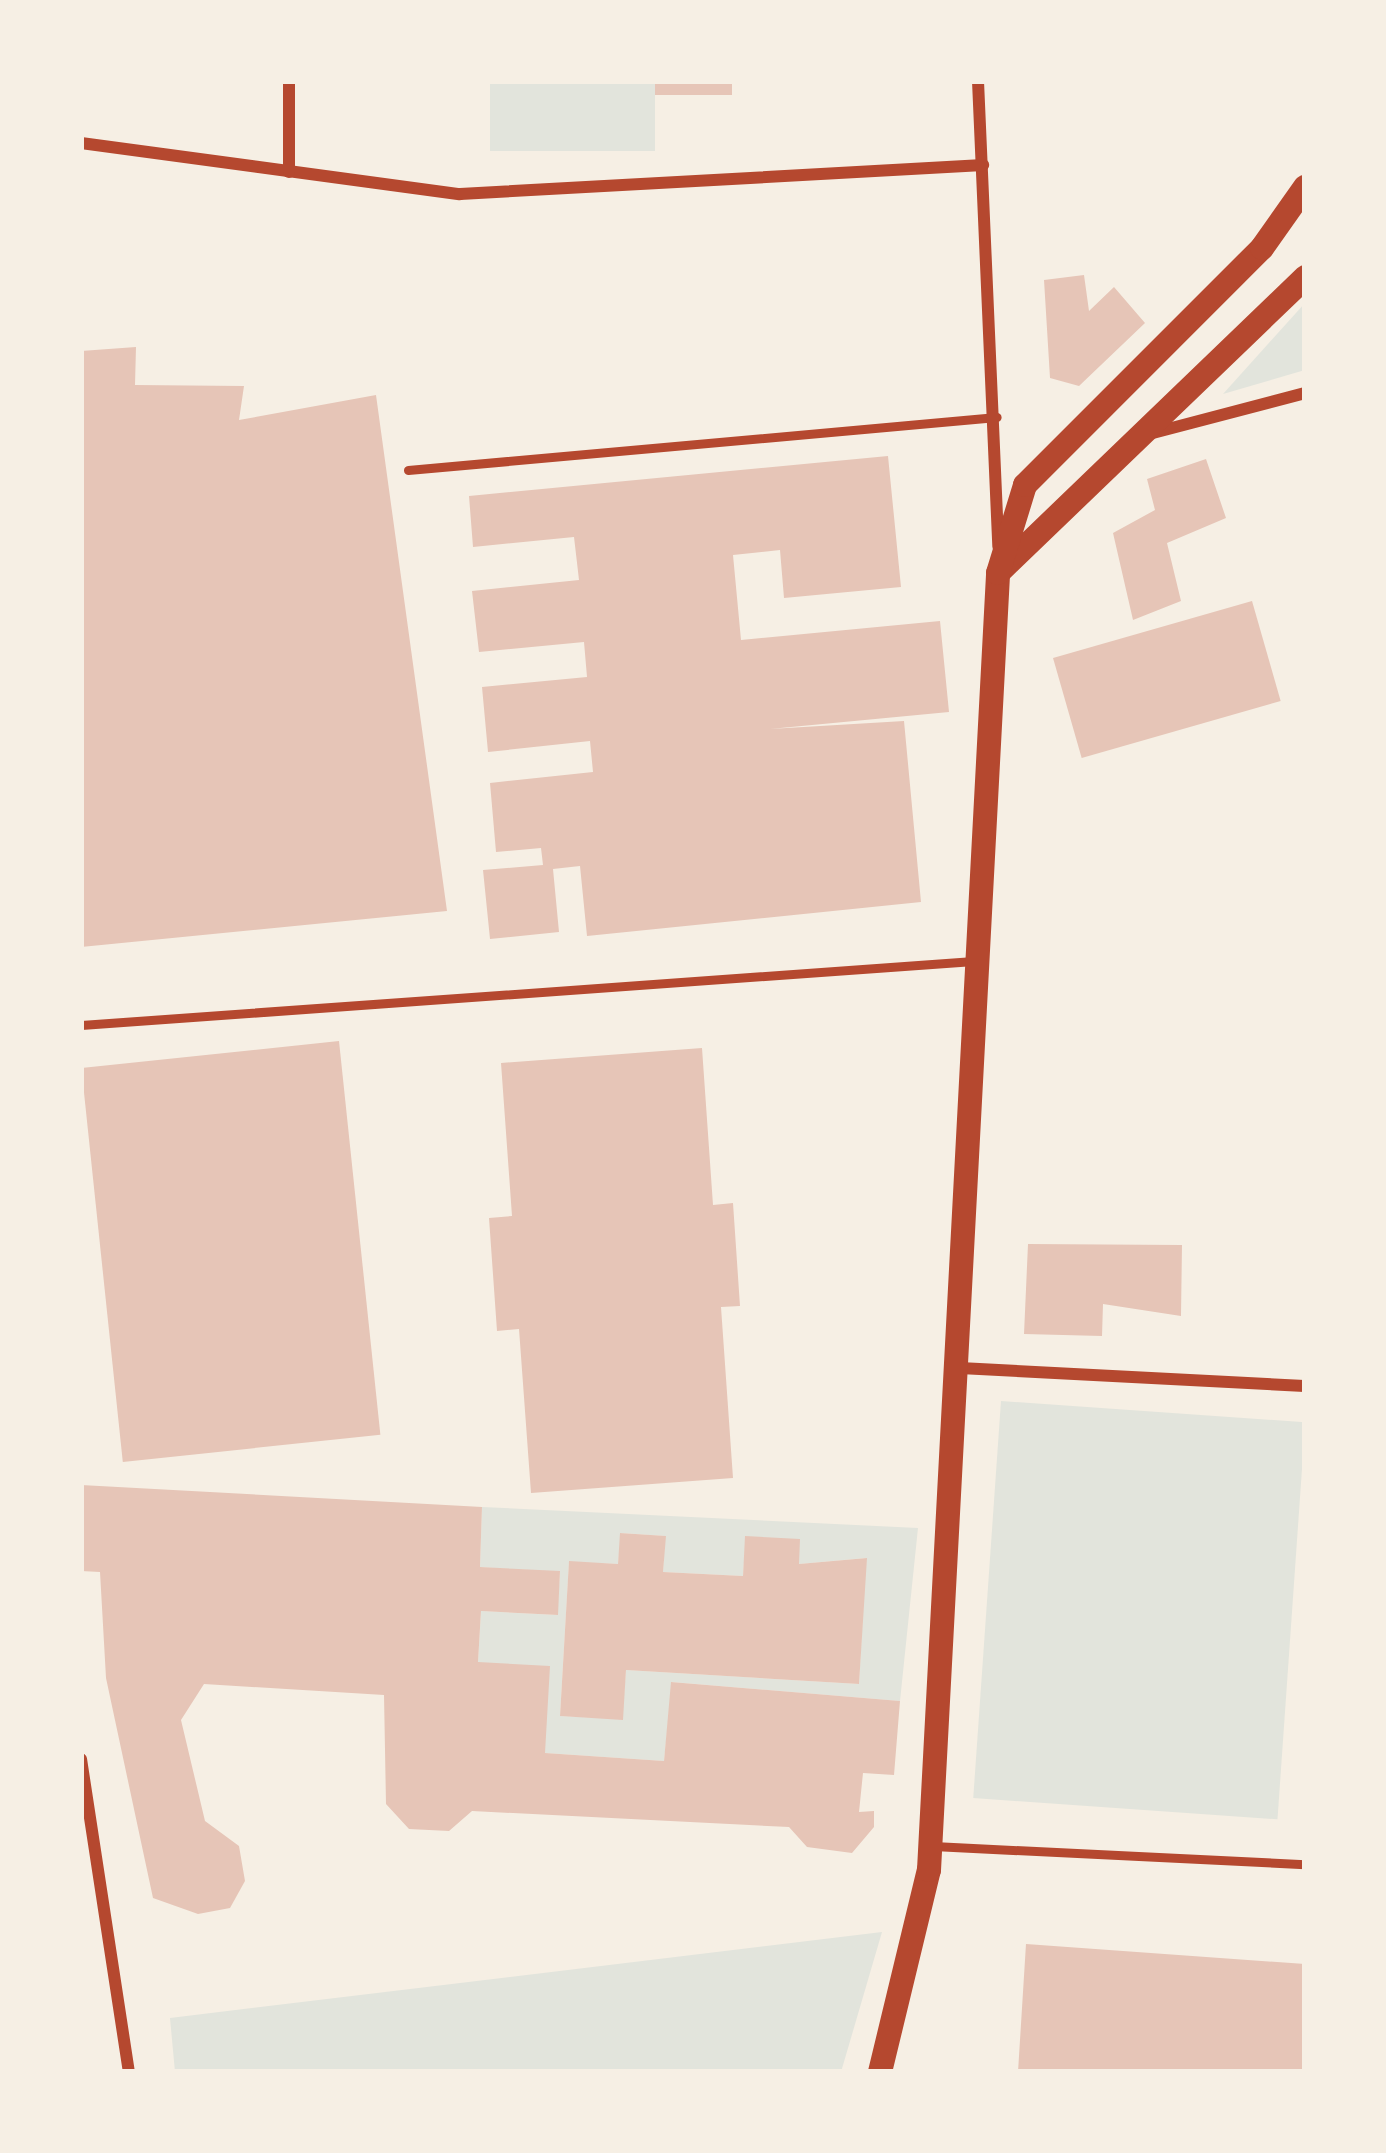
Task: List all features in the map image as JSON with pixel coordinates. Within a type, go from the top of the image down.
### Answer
[{"type":"main road","points":[[880,2072],[931,1846],[960,1368],[974,961],[998,573],[1025,485],[1262,248],[1305,187]]},
{"type":"main road","points":[[998,573],[1305,278]]},
{"type":"street","points":[[289,81],[289,172]]},
{"type":"street","points":[[978,81],[997,417],[998,573]]},
{"type":"street","points":[[81,143],[460,194],[983,165]]},
{"type":"street","points":[[1136,437],[1305,393]]},
{"type":"street","points":[[960,1368],[1305,1386]]},
{"type":"street","points":[[81,1759],[129,2072]]},
{"type":"lane","points":[[407,470],[997,417]]},
{"type":"lane","points":[[81,1025],[974,961]]},
{"type":"lane","points":[[931,1846],[1305,1864]]},
{"type":"shaded area","points":[[490,81],[655,81],[655,151],[490,151]]},
{"type":"shaded area","points":[[1305,303],[1305,370],[1223,394]]},
{"type":"shaded area","points":[[1001,1401],[1305,1422],[1277,1819],[973,1798]]},
{"type":"shaded area","points":[[482,1507],[918,1528],[900,1701],[672,1682],[664,1761],[545,1753],[478,1662],[481,1611],[557,1615],[560,1572],[480,1567]],"holes":[[[621,1533],[665,1536],[663,1572],[743,1576],[746,1536],[799,1564],[866,1558],[859,1684],[626,1670],[622,1719],[560,1716],[569,1562],[618,1564]]]},
{"type":"shaded area","points":[[882,1932],[841,2072],[175,2072],[170,2018]]},
{"type":"building","points":[[655,81],[732,81],[732,95],[655,95]]},
{"type":"building","points":[[1084,275],[1089,311],[1114,287],[1145,323],[1079,386],[1050,378],[1044,280]]},
{"type":"building","points":[[136,347],[135,385],[244,386],[239,420],[376,395],[447,911],[81,947],[81,351]]},
{"type":"building","points":[[888,456],[901,587],[784,598],[780,550],[733,555],[741,640],[940,621],[949,712],[770,729],[904,721],[921,902],[587,936],[580,866],[553,869],[559,932],[490,939],[483,870],[543,865],[541,848],[496,852],[490,783],[593,772],[590,741],[488,752],[482,687],[587,677],[584,642],[479,652],[472,591],[579,580],[574,537],[473,547],[469,496]]},
{"type":"building","points":[[1206,459],[1226,518],[1167,543],[1181,601],[1133,620],[1113,533],[1155,510],[1147,479]]},
{"type":"building","points":[[1252,601],[1281,701],[1082,758],[1053,658]]},
{"type":"building","points":[[339,1041],[380,1435],[123,1462],[81,1068]]},
{"type":"building","points":[[702,1048],[713,1205],[733,1203],[740,1306],[721,1307],[733,1478],[531,1493],[519,1329],[497,1331],[489,1218],[512,1216],[501,1063]]},
{"type":"building","points":[[1028,1244],[1182,1245],[1181,1316],[1103,1304],[1102,1336],[1024,1334]]},
{"type":"building","points":[[81,1485],[482,1507],[480,1567],[560,1571],[558,1615],[481,1611],[478,1662],[550,1666],[545,1753],[664,1761],[671,1682],[900,1701],[894,1775],[863,1773],[859,1812],[874,1811],[874,1827],[852,1853],[807,1847],[789,1827],[472,1811],[449,1831],[409,1829],[386,1804],[384,1695],[204,1684],[181,1720],[205,1821],[239,1846],[245,1881],[230,1908],[198,1914],[153,1898],[106,1678],[100,1572],[81,1571]]},
{"type":"building","points":[[620,1533],[666,1536],[663,1572],[743,1576],[745,1536],[800,1539],[799,1564],[867,1558],[859,1684],[626,1670],[623,1720],[560,1716],[569,1561],[618,1564]]},
{"type":"building","points":[[1026,1944],[1305,1964],[1305,2072],[1018,2072]]}]
